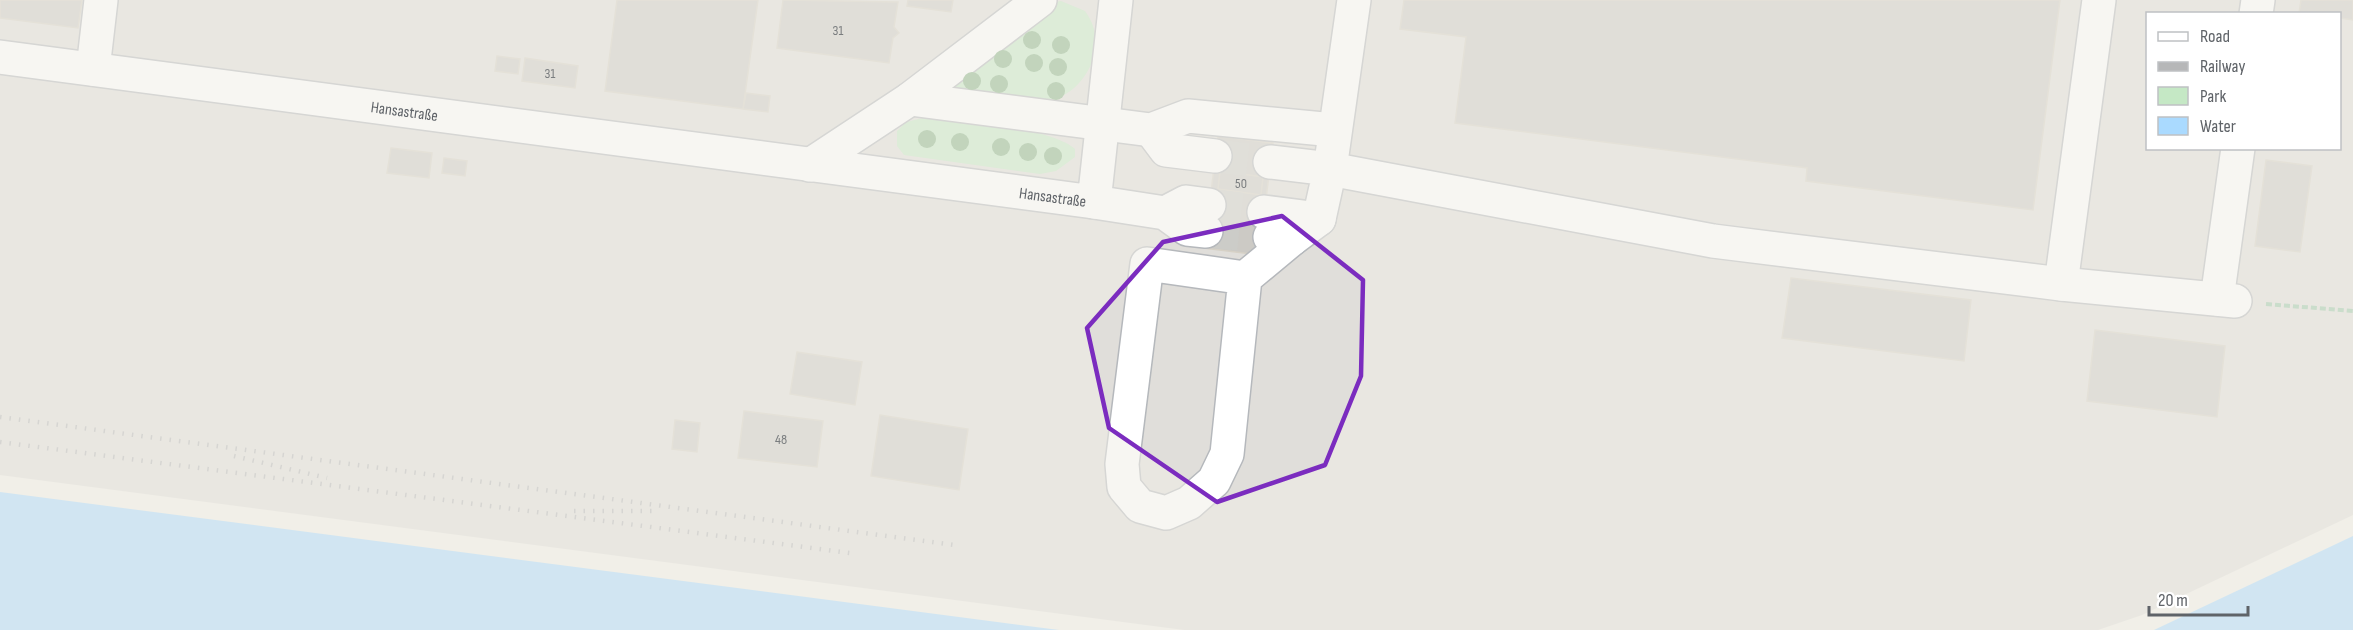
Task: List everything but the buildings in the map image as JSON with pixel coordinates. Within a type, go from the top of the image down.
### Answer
[{"type":"street","points":[[93,69],[101,0]]},
{"type":"street","points":[[810,165],[910,99],[1040,0]]},
{"type":"street","name":"Hansastraße","points":[[0,57],[1094,202],[1116,0]]},
{"type":"street","points":[[1157,212],[1147,264],[1122,464],[1124,487],[1140,506],[1166,513],[1189,503],[1214,481],[1227,454],[1245,278],[1272,229],[1319,219],[1330,169],[1354,0]]},
{"type":"street","points":[[2061,284],[2099,0]]},
{"type":"street","points":[[910,99],[1151,130],[1188,116],[1335,130]]},
{"type":"street","points":[[1151,130],[1166,150],[1215,156]]},
{"type":"street","points":[[1270,162],[1330,169],[1713,241],[2061,284],[2226,300],[2238,150]]},
{"type":"street","points":[[1094,202],[1157,212],[1186,202],[1208,218]]},
{"type":"street","points":[[1147,264],[1245,278]]},
{"type":"path","points":[[2226,300],[2353,311]]},
{"type":"highlighted area","points":[[1282,216],[1363,280],[1361,376],[1325,465],[1217,502],[1109,428],[1087,328],[1163,242]]},
{"type":"shaded area","points":[[0,0],[2353,0],[2353,515],[2142,615],[2098,630],[1184,630],[0,475]]},
{"type":"green space","points":[[1061,1],[1085,11],[1092,22],[1096,40],[1090,66],[1082,80],[1070,92],[1055,99],[1036,100],[950,91],[947,87],[1055,2]]},
{"type":"green space","points":[[923,118],[979,122],[1046,135],[1075,149],[1075,157],[1056,171],[1040,174],[904,155],[897,146],[897,131],[906,122]]},
{"type":"water","points":[[0,492],[1059,630],[0,630]]},
{"type":"water","points":[[2353,536],[2353,630],[2154,630]]},
{"type":"tunnel","points":[[1215,156],[1270,162]]},
{"type":"tunnel","points":[[1209,205],[1264,212]]},
{"type":"tunnel","points":[[1206,231],[1261,236]]},
{"type":"railway","points":[[0,417],[954,545]]},
{"type":"railway","points":[[0,442],[850,553]]},
{"type":"railway","points":[[234,456],[327,478]]},
{"type":"railway","points":[[574,511],[652,511]]}]
